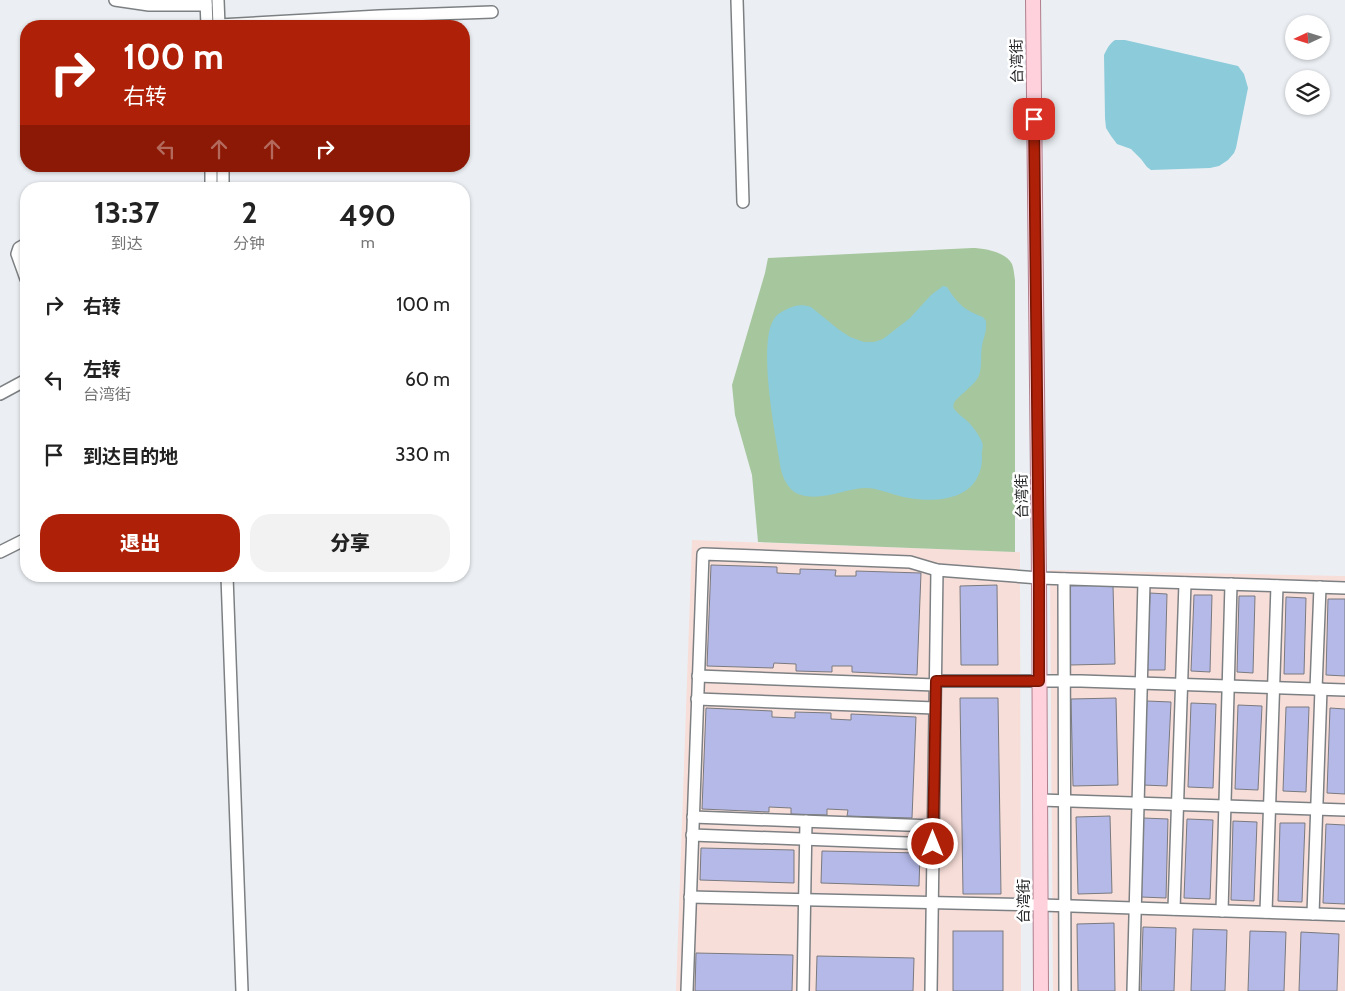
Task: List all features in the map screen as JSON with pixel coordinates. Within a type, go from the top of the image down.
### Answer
[{"type":"main road","name":"台湾街","points":[[1033,0],[1041,991]]},
{"type":"street","points":[[115,0],[149,5],[206,3],[213,20]]},
{"type":"street","points":[[216,20],[218,0]]},
{"type":"street","points":[[737,0],[743,202]]},
{"type":"street","points":[[314,20],[492,12]]},
{"type":"street","points":[[20,247],[17,254],[20,262]]},
{"type":"street","points":[[0,394],[20,383]]},
{"type":"street","points":[[0,552],[20,542]]},
{"type":"street","points":[[687,991],[703,554],[910,562],[937,570],[1039,578],[1345,588]]},
{"type":"street","points":[[931,991],[937,570]]},
{"type":"street","points":[[1064,579],[1065,991]]},
{"type":"street","points":[[227,582],[242,991]]},
{"type":"street","points":[[1133,991],[1144,582]]},
{"type":"street","points":[[1174,909],[1185,583]]},
{"type":"street","points":[[1222,911],[1231,584]]},
{"type":"street","points":[[1266,912],[1277,586]]},
{"type":"street","points":[[1314,914],[1320,587]]},
{"type":"street","points":[[698,676],[935,683],[1064,681],[1345,690]]},
{"type":"street","points":[[697,699],[935,708]]},
{"type":"street","points":[[1040,800],[1345,810]]},
{"type":"street","points":[[693,817],[933,826]]},
{"type":"street","points":[[803,991],[806,821]]},
{"type":"street","points":[[692,835],[933,844]]},
{"type":"street","points":[[690,897],[932,902],[1345,915]]},
{"type":"shaded area","points":[[692,540],[1020,552],[1021,991],[676,991]]},
{"type":"shaded area","points":[[1050,570],[1345,576],[1345,991],[1053,991]]},
{"type":"green space","points":[[972,248],[988,250],[1005,256],[1012,264],[1014,272],[1015,552],[758,542],[752,475],[735,415],[732,385],[768,258]]},
{"type":"water","points":[[1115,40],[1125,40],[1238,66],[1244,74],[1248,88],[1236,148],[1228,160],[1219,166],[1210,168],[1151,170],[1131,149],[1117,144],[1106,128],[1105,118],[1104,55]]},
{"type":"water","points":[[943,286],[947,287],[962,306],[983,317],[986,322],[979,376],[955,401],[953,406],[973,427],[983,444],[980,470],[972,486],[947,498],[928,500],[898,496],[876,489],[865,488],[817,497],[797,494],[786,482],[781,470],[769,392],[767,349],[769,332],[775,317],[792,307],[808,306],[850,337],[864,342],[874,342],[883,339],[910,318],[931,295]]},
{"type":"building","points":[[711,565],[777,567],[777,573],[800,574],[800,569],[836,570],[835,576],[856,576],[856,571],[921,573],[917,675],[852,672],[852,666],[832,666],[832,672],[796,671],[796,664],[774,663],[773,668],[707,666]]},
{"type":"building","points":[[997,585],[998,665],[961,665],[960,586]]},
{"type":"building","points":[[1113,585],[1115,664],[1070,665],[1068,586]]},
{"type":"building","points":[[1150,593],[1167,594],[1165,670],[1147,670]]},
{"type":"building","points":[[1194,595],[1212,595],[1210,672],[1191,671]]},
{"type":"building","points":[[1239,596],[1255,596],[1253,673],[1237,672]]},
{"type":"building","points":[[1286,597],[1306,598],[1304,674],[1284,674]]},
{"type":"building","points":[[1328,599],[1345,599],[1345,676],[1326,675]]},
{"type":"building","points":[[960,698],[998,698],[1001,894],[963,894]]},
{"type":"building","points":[[1116,698],[1118,785],[1073,786],[1071,699]]},
{"type":"building","points":[[1147,701],[1171,702],[1167,786],[1143,785]]},
{"type":"building","points":[[1191,703],[1216,704],[1213,788],[1188,787]]},
{"type":"building","points":[[1238,705],[1262,706],[1258,790],[1235,789]]},
{"type":"building","points":[[1286,707],[1309,707],[1306,792],[1283,791]]},
{"type":"building","points":[[706,708],[772,711],[772,717],[795,718],[795,712],[831,713],[831,719],[851,720],[851,714],[916,717],[912,818],[847,816],[848,810],[827,809],[827,815],[791,814],[791,808],[769,807],[769,812],[702,809]]},
{"type":"building","points":[[1330,708],[1345,709],[1345,794],[1327,793]]},
{"type":"building","points":[[1110,816],[1112,893],[1078,894],[1076,817]]},
{"type":"building","points":[[1143,818],[1168,819],[1166,898],[1141,897]]},
{"type":"building","points":[[1187,819],[1213,820],[1210,899],[1184,898]]},
{"type":"building","points":[[1233,821],[1257,822],[1254,901],[1231,900]]},
{"type":"building","points":[[1280,823],[1305,823],[1302,902],[1278,901]]},
{"type":"building","points":[[1326,824],[1345,825],[1345,904],[1323,903]]},
{"type":"building","points":[[701,848],[794,850],[794,883],[700,880]]},
{"type":"building","points":[[822,851],[920,853],[919,886],[821,883]]},
{"type":"building","points":[[1114,923],[1115,991],[1078,991],[1077,924]]},
{"type":"building","points":[[1143,927],[1176,928],[1174,991],[1141,991]]},
{"type":"building","points":[[1193,929],[1227,930],[1225,991],[1191,991]]},
{"type":"building","points":[[953,931],[1003,931],[1003,991],[953,991]]},
{"type":"building","points":[[1250,931],[1286,932],[1284,991],[1248,991]]},
{"type":"building","points":[[1301,932],[1339,934],[1337,991],[1299,991]]},
{"type":"building","points":[[696,953],[793,955],[792,991],[695,991]]},
{"type":"building","points":[[817,956],[914,958],[913,991],[816,991]]},
{"type":"route","points":[[933,844],[936,681],[1039,681],[1034,119]]}]
